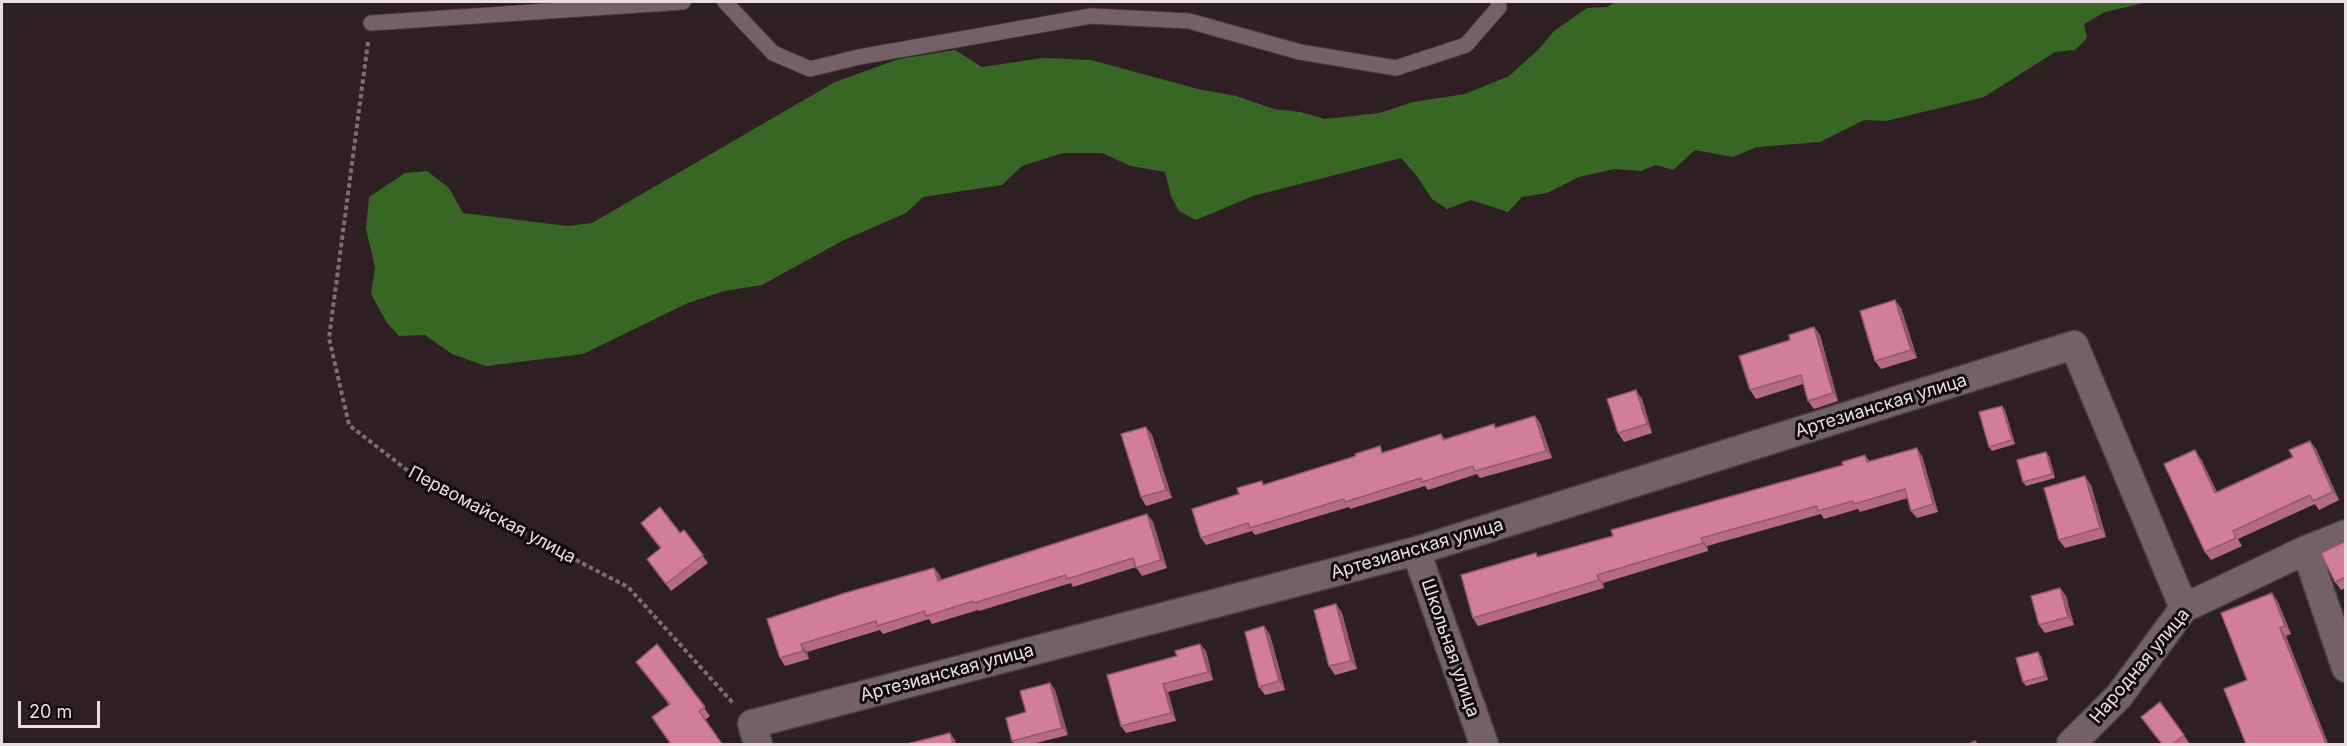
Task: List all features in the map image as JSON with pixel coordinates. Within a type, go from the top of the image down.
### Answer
[{"type":"street","name":"Артезианская улица","points":[[755,734],[1416,551],[2074,345],[2184,608]]},
{"type":"street","name":"Народная улица","points":[[2071,744],[2119,696],[2184,608],[2306,550],[2346,534]]},
{"type":"street","points":[[2306,550],[2346,668]]},
{"type":"street","name":"Школьная улица","points":[[1416,551],[1484,744]]},
{"type":"lane","points":[[371,23],[682,2]]},
{"type":"lane","points":[[725,2],[772,53],[810,69],[860,57],[1091,16],[1190,21],[1300,52],[1396,68],[1466,45],[1499,7],[1498,2]]},
{"type":"path","name":"Первомайская улица","points":[[371,23],[329,338],[349,424],[416,477],[628,587],[755,734]]},
{"type":"shaded area","points":[[1615,2],[2148,2],[2105,12],[2084,24],[2087,38],[2075,50],[2055,52],[1984,97],[1886,121],[1864,120],[1820,142],[1757,147],[1733,157],[1695,150],[1673,170],[1656,165],[1641,171],[1614,169],[1579,177],[1547,193],[1522,197],[1508,212],[1471,200],[1447,209],[1432,199],[1401,158],[1253,196],[1196,220],[1179,211],[1171,196],[1165,172],[1131,166],[1102,153],[1063,153],[1022,166],[1002,185],[923,197],[906,213],[842,241],[762,285],[724,291],[688,303],[583,354],[486,366],[452,354],[425,335],[399,336],[387,323],[371,294],[375,267],[366,229],[369,197],[405,173],[427,171],[449,188],[463,213],[567,226],[592,223],[835,82],[899,59],[955,50],[982,67],[1043,58],[1091,60],[1198,89],[1236,96],[1274,109],[1300,112],[1325,119],[1380,113],[1413,102],[1465,94],[1509,76],[1539,49],[1554,31],[1587,8],[1607,7]]},
{"type":"building","points":[[1895,300],[1911,350],[1875,361],[1860,311]]},
{"type":"building","points":[[1814,327],[1833,393],[1808,401],[1801,375],[1750,390],[1739,356],[1790,340],[1789,335]]},
{"type":"building","points":[[1636,390],[1647,424],[1618,433],[1607,399]]},
{"type":"building","points":[[2002,406],[2012,440],[1989,447],[1979,412]]},
{"type":"building","points":[[1535,416],[1546,451],[1475,471],[1473,466],[1422,482],[1421,478],[1250,528],[1248,523],[1201,538],[1192,509],[1239,494],[1237,488],[1262,481],[1263,485],[1356,456],[1355,454],[1380,446],[1382,453],[1441,434],[1443,440],[1494,424],[1495,428]]},
{"type":"building","points":[[1146,427],[1166,490],[1141,497],[1121,434]]},
{"type":"building","points":[[2310,441],[2333,492],[2313,501],[2310,495],[2233,531],[2236,538],[2205,552],[2164,464],[2195,450],[2215,493],[2293,457],[2289,450]]},
{"type":"building","points":[[1917,448],[1933,504],[1911,511],[1905,489],[1854,504],[1853,501],[1818,511],[1817,506],[1701,538],[1703,543],[1597,575],[1599,580],[1473,618],[1461,575],[1536,553],[1537,557],[1613,536],[1611,530],[1843,465],[1842,462],[1865,455],[1867,462]]},
{"type":"building","points":[[2046,452],[2052,474],[2023,482],[2017,460]]},
{"type":"building","points":[[2085,476],[2100,528],[2059,540],[2044,488]]},
{"type":"building","points":[[660,507],[680,533],[684,530],[703,555],[666,584],[647,559],[661,548],[641,523]]},
{"type":"building","points":[[1147,514],[1161,560],[1136,568],[1133,558],[1067,579],[1066,575],[926,616],[925,611],[877,626],[876,621],[801,644],[803,651],[780,658],[767,619],[845,593],[934,568],[938,581]]},
{"type":"building","points":[[2346,541],[2346,577],[2335,582],[2321,553]]},
{"type":"building","points":[[2060,588],[2068,617],[2039,625],[2031,596]]},
{"type":"building","points":[[2272,593],[2285,626],[2280,628],[2326,744],[2246,744],[2224,689],[2247,680],[2221,613]]},
{"type":"building","points":[[1336,604],[1351,661],[1329,666],[1314,610]]},
{"type":"building","points":[[1264,626],[1279,681],[1259,687],[1245,632]]},
{"type":"building","points":[[657,644],[705,707],[699,711],[722,744],[671,744],[652,717],[670,704],[636,662]]},
{"type":"building","points":[[1200,644],[1208,672],[1163,684],[1171,713],[1121,726],[1107,675],[1177,656],[1175,651]]},
{"type":"building","points":[[2038,652],[2045,676],[2023,682],[2016,658]]},
{"type":"building","points":[[1050,683],[1062,728],[1012,741],[1006,718],[1026,712],[1020,691]]},
{"type":"building","points":[[2160,702],[2184,735],[2173,744],[2162,744],[2141,717]]},
{"type":"building","points":[[950,733],[953,744],[907,744]]}]
